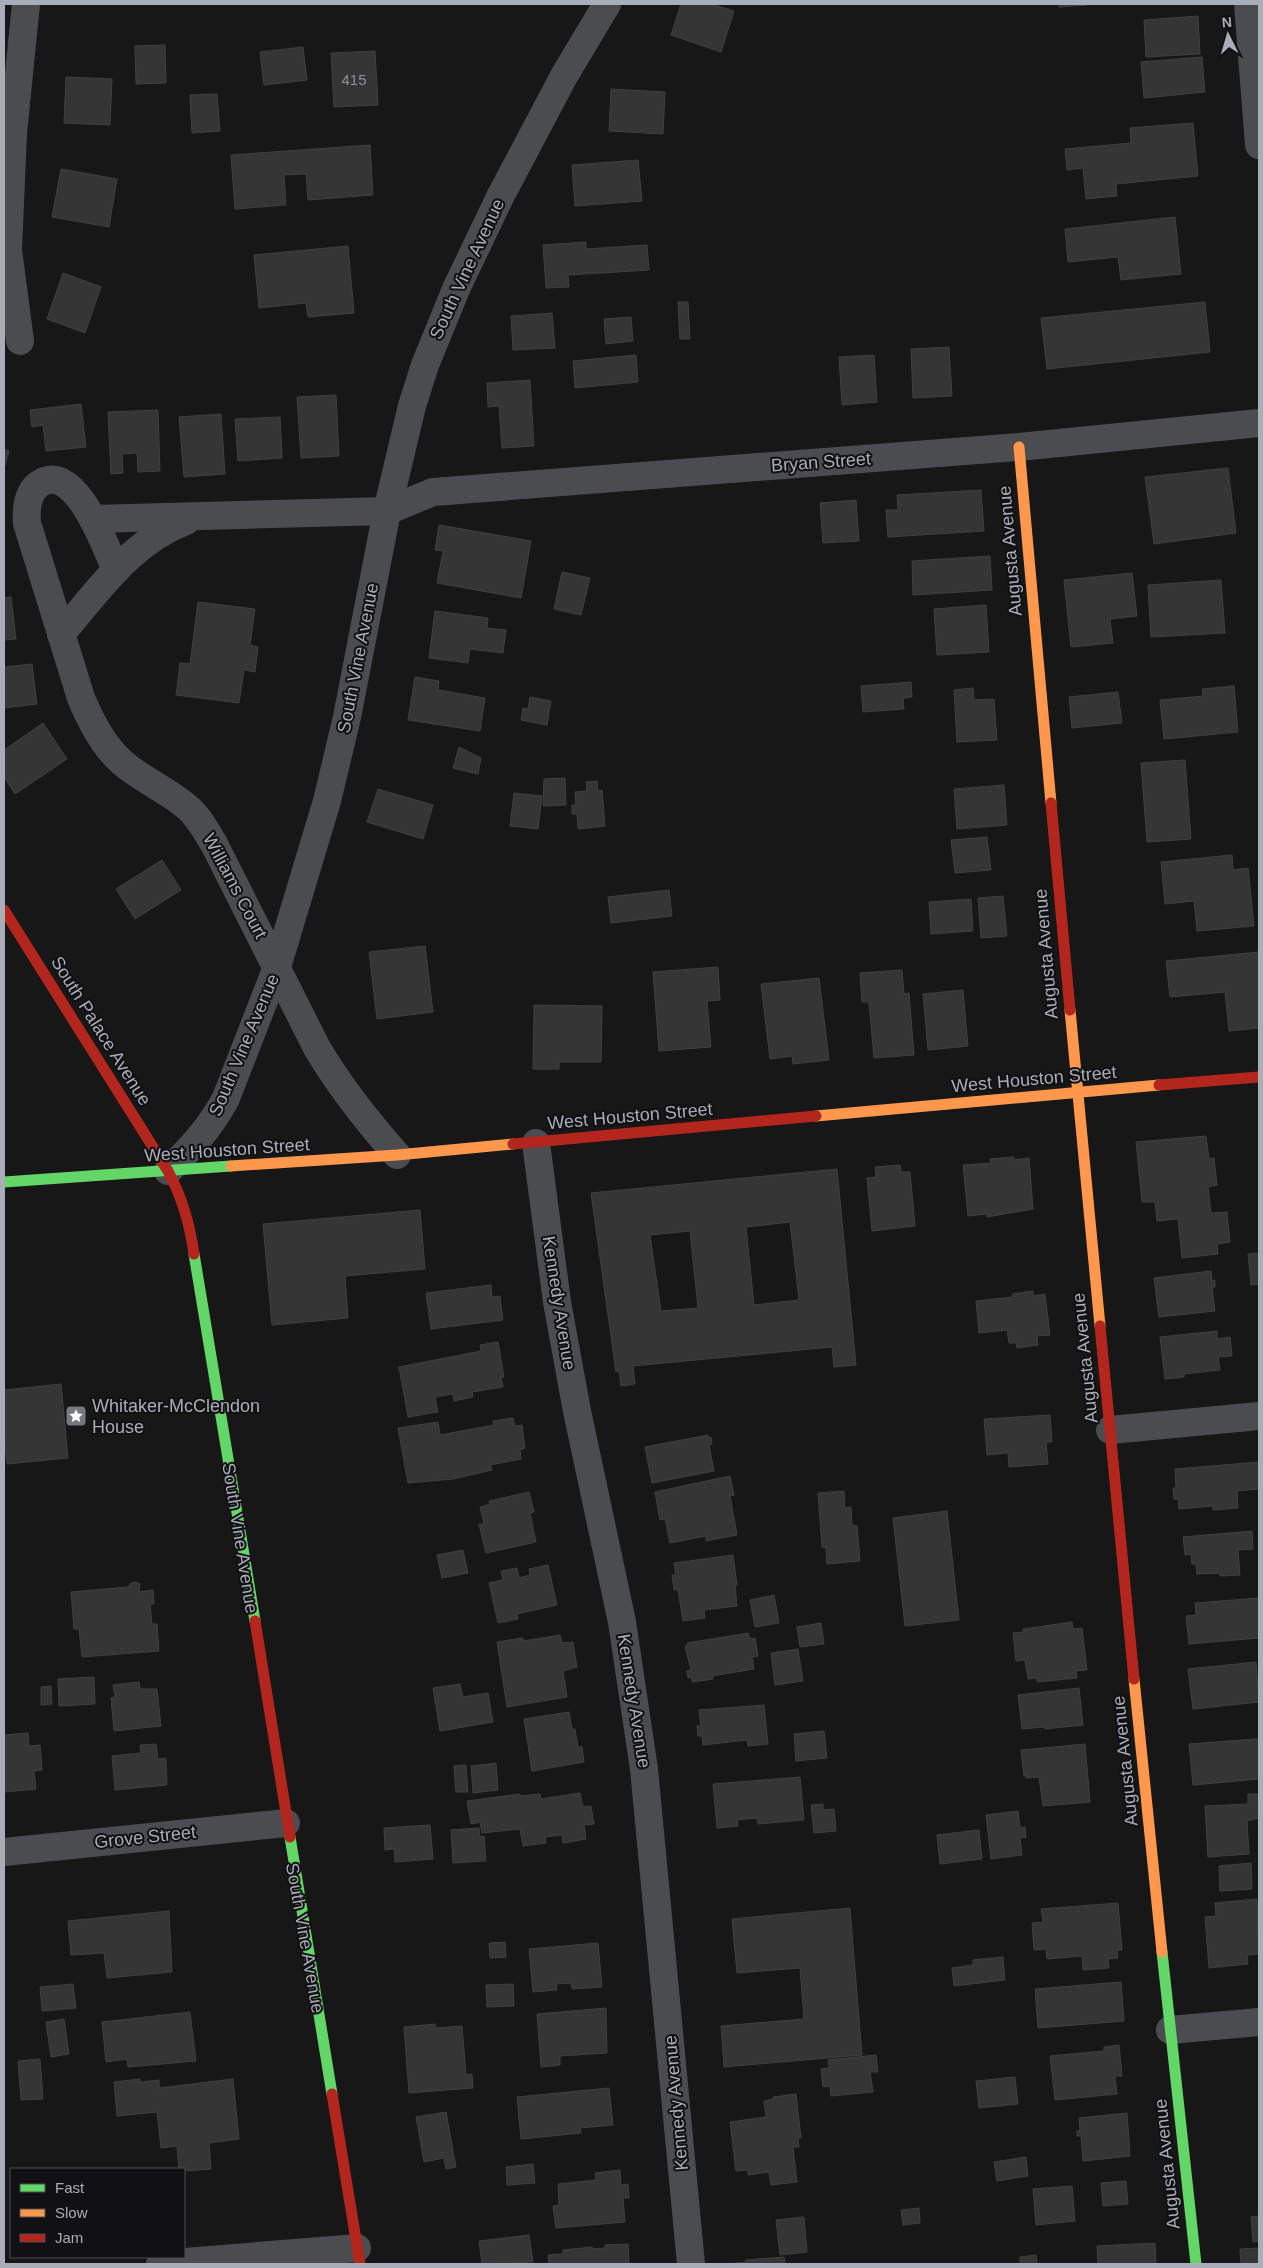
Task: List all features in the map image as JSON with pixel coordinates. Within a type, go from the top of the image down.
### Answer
[{"type":"street","points":[[20,341],[8,250],[14,133],[26,4]]},
{"type":"street","name":"South Vine Avenue","points":[[359,2256],[286,1823],[191,1233],[178,1190],[168,1170],[194,1145],[215,1118],[226,1098],[277,967],[327,801],[340,748],[387,511],[412,406],[438,328],[500,197],[564,76],[608,4]]},
{"type":"street","points":[[1248,4],[1259,145]]},
{"type":"street","name":"Bryan Street","points":[[387,511],[433,492],[1018,447],[1259,423]]},
{"type":"street","name":"Augusta Avenue","points":[[1018,447],[1076,1092],[1170,2030],[1196,2264]]},
{"type":"street","name":"Williams Court","points":[[116,570],[93,519],[78,495],[67,484],[50,480],[40,484],[27,502],[27,523],[81,698],[90,721],[112,752],[128,767],[187,807],[202,824],[333,1076],[364,1118],[397,1155]]},
{"type":"street","points":[[93,519],[387,511]]},
{"type":"street","points":[[61,634],[116,570],[138,548],[154,536],[200,515]]},
{"type":"street","name":"South Palace Avenue","points":[[4,910],[168,1170]]},
{"type":"street","name":"West Houston Street","points":[[4,1182],[397,1155],[1076,1092],[1259,1077]]},
{"type":"street","name":"Kennedy Avenue","points":[[536,1143],[557,1302],[577,1411],[622,1622],[636,1704],[644,1769],[691,2264]]},
{"type":"street","points":[[1110,1430],[1259,1416]]},
{"type":"street","name":"Grove Street","points":[[4,1852],[286,1823]]},
{"type":"street","points":[[1170,2030],[1259,2022]]},
{"type":"street","points":[[160,2264],[359,2256]]},
{"type":"building","points":[[681,4],[711,4],[734,11],[721,52],[671,35]]},
{"type":"building","points":[[1059,4],[1087,4],[1087,5],[1059,7]]},
{"type":"building","points":[[1198,16],[1200,54],[1146,57],[1144,20]]},
{"type":"building","points":[[165,45],[166,83],[136,84],[135,46]]},
{"type":"building","points":[[303,47],[307,80],[264,85],[260,52]]},
{"type":"building","points":[[375,51],[378,105],[334,107],[331,53]]},
{"type":"building","points":[[1202,57],[1205,92],[1144,98],[1141,62]]},
{"type":"building","points":[[66,77],[112,79],[110,125],[64,123]]},
{"type":"building","points":[[611,89],[665,92],[663,134],[609,131]]},
{"type":"building","points":[[217,94],[220,131],[192,133],[190,95]]},
{"type":"building","points":[[1193,123],[1198,176],[1116,184],[1117,196],[1086,199],[1083,168],[1067,170],[1065,149],[1131,143],[1130,128]]},
{"type":"building","points":[[370,145],[373,195],[308,200],[306,174],[284,175],[286,205],[235,209],[231,155]]},
{"type":"building","points":[[638,160],[642,201],[575,206],[572,165]]},
{"type":"building","points":[[61,169],[117,179],[109,227],[52,217]]},
{"type":"building","points":[[1175,217],[1181,274],[1121,280],[1118,257],[1068,262],[1065,229]]},
{"type":"building","points":[[586,242],[586,249],[647,245],[649,270],[568,275],[569,287],[546,288],[543,245]]},
{"type":"building","points":[[348,246],[354,313],[308,317],[306,303],[259,308],[254,255]]},
{"type":"building","points":[[63,273],[101,287],[85,333],[47,319]]},
{"type":"building","points":[[678,302],[688,302],[690,339],[680,339]]},
{"type":"building","points":[[1205,302],[1210,352],[1047,369],[1041,318]]},
{"type":"building","points":[[552,313],[555,348],[513,350],[511,316]]},
{"type":"building","points":[[631,317],[633,341],[606,344],[604,319]]},
{"type":"building","points":[[949,347],[952,396],[913,398],[911,349]]},
{"type":"building","points":[[636,355],[638,382],[575,388],[573,361]]},
{"type":"building","points":[[874,355],[877,402],[842,405],[839,357]]},
{"type":"building","points":[[530,380],[534,446],[502,448],[499,406],[488,407],[487,383]]},
{"type":"building","points":[[336,395],[339,456],[301,458],[297,397]]},
{"type":"building","points":[[81,404],[86,447],[46,451],[43,425],[32,427],[30,410]]},
{"type":"building","points":[[158,410],[160,471],[138,472],[137,453],[122,454],[123,473],[111,474],[108,412]]},
{"type":"building","points":[[221,414],[225,474],[184,477],[179,417]]},
{"type":"building","points":[[280,417],[282,458],[238,461],[235,419]]},
{"type":"building","points":[[4,449],[9,451],[4,469]]},
{"type":"building","points":[[1228,468],[1236,533],[1154,544],[1145,477]]},
{"type":"building","points":[[981,490],[984,531],[888,537],[886,510],[898,510],[897,495]]},
{"type":"building","points":[[856,500],[859,541],[823,543],[820,503]]},
{"type":"building","points":[[439,525],[531,541],[521,598],[437,583],[443,551],[435,550]]},
{"type":"building","points":[[990,556],[992,590],[913,595],[912,561]]},
{"type":"building","points":[[562,572],[590,578],[581,615],[554,609]]},
{"type":"building","points":[[1132,573],[1137,616],[1110,619],[1113,643],[1071,647],[1064,580]]},
{"type":"building","points":[[1221,580],[1225,633],[1151,637],[1148,585]]},
{"type":"building","points":[[11,597],[16,639],[4,640],[4,598]]},
{"type":"building","points":[[198,602],[255,609],[250,645],[258,647],[255,672],[244,670],[239,703],[176,695],[180,663],[190,664]]},
{"type":"building","points":[[986,605],[989,652],[937,655],[934,609]]},
{"type":"building","points":[[435,611],[488,618],[487,628],[506,630],[503,653],[470,649],[468,663],[429,658]]},
{"type":"building","points":[[32,664],[37,704],[4,708],[4,667]]},
{"type":"building","points":[[415,677],[439,681],[438,690],[485,698],[480,731],[408,720]]},
{"type":"building","points":[[911,682],[912,697],[903,698],[904,709],[863,712],[861,686]]},
{"type":"building","points":[[1234,686],[1238,732],[1164,739],[1160,700],[1203,696],[1202,689]]},
{"type":"building","points":[[973,688],[974,700],[994,699],[997,740],[957,742],[954,690]]},
{"type":"building","points":[[1118,692],[1122,723],[1072,728],[1069,697]]},
{"type":"building","points":[[530,697],[551,701],[547,725],[521,720],[523,708],[528,709]]},
{"type":"building","points":[[43,723],[67,759],[15,794],[4,777],[4,750]]},
{"type":"building","points":[[459,747],[481,758],[478,774],[453,768]]},
{"type":"building","points":[[1185,760],[1191,839],[1147,842],[1141,763]]},
{"type":"building","points":[[565,778],[566,805],[543,806],[544,779]]},
{"type":"building","points":[[597,781],[598,791],[602,790],[605,826],[578,829],[577,814],[572,814],[572,805],[576,805],[575,792],[587,791],[586,782]]},
{"type":"building","points":[[1004,785],[1007,825],[957,829],[954,789]]},
{"type":"building","points":[[378,789],[433,805],[423,839],[367,822]]},
{"type":"building","points":[[514,793],[542,796],[538,829],[510,826]]},
{"type":"building","points":[[987,837],[991,870],[955,873],[951,840]]},
{"type":"building","points":[[1232,855],[1233,870],[1248,868],[1254,926],[1197,931],[1194,901],[1165,904],[1161,862]]},
{"type":"building","points":[[162,860],[181,890],[135,919],[116,889]]},
{"type":"building","points":[[669,890],[672,916],[611,923],[608,897]]},
{"type":"building","points":[[1003,896],[1007,936],[981,938],[978,898]]},
{"type":"building","points":[[971,899],[973,931],[931,934],[929,902]]},
{"type":"building","points":[[425,946],[433,1012],[377,1019],[369,952]]},
{"type":"building","points":[[1259,952],[1259,1028],[1229,1031],[1225,992],[1170,997],[1166,961]]},
{"type":"building","points":[[718,967],[720,1000],[707,1001],[711,1047],[659,1051],[653,972]]},
{"type":"building","points":[[902,970],[904,994],[909,993],[914,1055],[874,1058],[869,1002],[862,1002],[860,973]]},
{"type":"building","points":[[819,978],[829,1060],[793,1064],[792,1056],[770,1059],[761,984]]},
{"type":"building","points":[[963,990],[968,1046],[928,1050],[923,994]]},
{"type":"building","points":[[534,1005],[602,1006],[601,1062],[559,1062],[559,1069],[533,1069]]},
{"type":"building","points":[[1206,1136],[1209,1159],[1214,1158],[1217,1185],[1208,1187],[1211,1213],[1227,1212],[1230,1242],[1217,1244],[1218,1254],[1182,1258],[1178,1219],[1157,1221],[1155,1202],[1142,1202],[1136,1142]]},
{"type":"building","points":[[1014,1157],[1014,1160],[1029,1158],[1033,1209],[987,1217],[987,1214],[968,1216],[963,1165],[991,1163],[990,1159]]},
{"type":"building","points":[[900,1165],[901,1172],[910,1172],[915,1226],[872,1231],[867,1178],[876,1177],[875,1167]]},
{"type":"building","points":[[837,1169],[856,1365],[834,1367],[832,1347],[633,1366],[635,1384],[621,1386],[619,1371],[616,1372],[591,1193]],"holes":[[[790,1222],[799,1300],[754,1305],[746,1227]],[[690,1231],[698,1308],[661,1311],[650,1235]]]},
{"type":"building","points":[[420,1210],[425,1269],[345,1276],[348,1318],[272,1325],[263,1224]]},
{"type":"building","points":[[1259,1253],[1259,1284],[1251,1285],[1248,1254]]},
{"type":"building","points":[[1211,1271],[1212,1281],[1215,1280],[1215,1287],[1212,1287],[1215,1311],[1159,1317],[1154,1278]]},
{"type":"building","points":[[491,1285],[492,1297],[500,1296],[503,1320],[431,1329],[426,1293]]},
{"type":"building","points":[[1033,1291],[1033,1296],[1045,1294],[1050,1335],[1037,1336],[1038,1345],[1017,1348],[1016,1343],[1009,1343],[1007,1330],[979,1333],[976,1301],[1013,1297],[1012,1294]]},
{"type":"building","points":[[1217,1331],[1217,1339],[1230,1337],[1232,1356],[1218,1357],[1220,1370],[1184,1374],[1184,1377],[1165,1379],[1160,1337]]},
{"type":"building","points":[[498,1342],[504,1377],[501,1378],[503,1387],[472,1392],[473,1397],[454,1401],[453,1394],[435,1397],[438,1412],[408,1417],[399,1367],[481,1351],[480,1345]]},
{"type":"building","points":[[61,1384],[68,1458],[7,1464],[4,1433],[4,1390]]},
{"type":"building","points":[[1050,1415],[1052,1442],[1046,1442],[1048,1464],[1009,1467],[1008,1453],[987,1455],[984,1419]]},
{"type":"building","points":[[513,1418],[515,1426],[522,1425],[525,1448],[520,1450],[521,1459],[490,1465],[492,1470],[453,1479],[408,1483],[398,1428],[438,1422],[440,1435],[494,1425],[493,1421]]},
{"type":"building","points":[[708,1435],[708,1438],[711,1437],[712,1444],[709,1445],[714,1471],[652,1483],[645,1447]]},
{"type":"building","points":[[1259,1462],[1259,1489],[1237,1491],[1238,1508],[1213,1510],[1213,1506],[1179,1509],[1178,1499],[1174,1499],[1173,1488],[1176,1488],[1175,1469]]},
{"type":"building","points":[[730,1476],[734,1495],[730,1496],[737,1535],[706,1541],[706,1536],[670,1543],[665,1519],[660,1520],[655,1492]]},
{"type":"building","points":[[844,1491],[845,1508],[851,1507],[852,1525],[857,1526],[860,1561],[827,1564],[826,1548],[822,1547],[818,1493]]},
{"type":"building","points":[[529,1492],[534,1512],[530,1513],[536,1542],[486,1553],[479,1524],[484,1524],[480,1507],[490,1504],[489,1501]]},
{"type":"building","points":[[947,1511],[959,1620],[905,1626],[893,1518]]},
{"type":"building","points":[[1252,1531],[1253,1549],[1238,1550],[1240,1575],[1220,1576],[1220,1573],[1197,1574],[1196,1564],[1192,1564],[1191,1554],[1185,1555],[1183,1537]]},
{"type":"building","points":[[463,1550],[468,1573],[442,1578],[437,1555]]},
{"type":"building","points":[[733,1555],[737,1585],[735,1585],[737,1606],[704,1610],[705,1618],[683,1621],[678,1590],[674,1590],[672,1575],[676,1575],[674,1563]]},
{"type":"building","points":[[548,1565],[557,1605],[517,1614],[518,1619],[498,1623],[489,1583],[503,1580],[501,1571],[517,1568],[519,1578],[530,1575],[529,1569]]},
{"type":"building","points":[[131,1583],[140,1584],[139,1592],[153,1590],[154,1604],[150,1604],[152,1624],[157,1624],[159,1651],[82,1657],[79,1629],[74,1629],[71,1592],[128,1587]]},
{"type":"building","points":[[774,1595],[779,1623],[755,1627],[750,1600]]},
{"type":"building","points":[[1259,1598],[1259,1638],[1189,1644],[1186,1616],[1196,1615],[1195,1603]]},
{"type":"building","points":[[1072,1622],[1073,1629],[1082,1628],[1087,1670],[1076,1671],[1077,1678],[1037,1682],[1037,1678],[1028,1679],[1025,1660],[1016,1661],[1013,1633],[1024,1632],[1023,1629]]},
{"type":"building","points":[[821,1623],[824,1644],[800,1647],[797,1627]]},
{"type":"building","points":[[748,1633],[750,1639],[755,1638],[758,1656],[752,1657],[754,1669],[712,1676],[713,1679],[692,1682],[692,1677],[688,1678],[687,1671],[691,1670],[685,1646],[688,1646],[687,1643]]},
{"type":"building","points":[[560,1635],[562,1643],[573,1642],[577,1667],[563,1671],[567,1697],[507,1707],[497,1642],[523,1638],[523,1641]]},
{"type":"building","points":[[798,1649],[803,1681],[775,1685],[771,1653]]},
{"type":"building","points":[[1256,1662],[1259,1702],[1193,1709],[1188,1669]]},
{"type":"building","points":[[94,1677],[95,1704],[59,1706],[58,1679]]},
{"type":"building","points":[[139,1682],[140,1689],[157,1689],[161,1726],[114,1731],[111,1698],[115,1697],[113,1685]]},
{"type":"building","points":[[460,1684],[463,1697],[488,1693],[493,1722],[440,1731],[433,1688]]},
{"type":"building","points":[[51,1686],[52,1704],[41,1705],[41,1687]]},
{"type":"building","points":[[1079,1688],[1083,1725],[1045,1729],[1045,1727],[1022,1729],[1018,1695]]},
{"type":"building","points":[[764,1705],[768,1744],[748,1746],[747,1740],[703,1745],[702,1736],[698,1736],[697,1726],[701,1726],[699,1710]]},
{"type":"building","points":[[569,1712],[572,1729],[575,1729],[578,1747],[582,1747],[584,1762],[532,1771],[524,1719]]},
{"type":"building","points":[[824,1731],[827,1758],[796,1761],[794,1734]]},
{"type":"building","points":[[28,1733],[29,1746],[40,1745],[42,1770],[34,1771],[36,1789],[4,1792],[4,1735]]},
{"type":"building","points":[[1259,1739],[1259,1779],[1193,1785],[1189,1744]]},
{"type":"building","points":[[156,1744],[158,1759],[166,1758],[167,1785],[115,1790],[112,1756],[141,1753],[140,1745]]},
{"type":"building","points":[[1085,1744],[1090,1802],[1043,1806],[1039,1777],[1026,1778],[1026,1775],[1024,1776],[1021,1750]]},
{"type":"building","points":[[496,1763],[498,1790],[473,1793],[471,1766]]},
{"type":"building","points":[[466,1765],[468,1792],[456,1792],[454,1766]]},
{"type":"building","points":[[800,1777],[804,1820],[758,1824],[757,1818],[737,1820],[738,1826],[717,1828],[713,1784]]},
{"type":"building","points":[[580,1793],[583,1807],[591,1806],[594,1824],[584,1825],[586,1839],[563,1843],[562,1835],[545,1837],[546,1843],[523,1846],[520,1829],[482,1833],[480,1822],[471,1824],[467,1801],[520,1794],[520,1796],[540,1794],[541,1799]]},
{"type":"building","points":[[1248,1794],[1259,1794],[1259,1818],[1247,1821],[1249,1854],[1208,1857],[1205,1806],[1248,1804]]},
{"type":"building","points":[[823,1804],[823,1810],[834,1809],[836,1831],[814,1833],[811,1805]]},
{"type":"building","points":[[1018,1811],[1020,1828],[1025,1827],[1026,1837],[1020,1838],[1022,1855],[991,1859],[986,1815]]},
{"type":"building","points":[[430,1825],[433,1859],[395,1862],[394,1849],[385,1850],[384,1828]]},
{"type":"building","points":[[479,1828],[480,1837],[484,1836],[486,1861],[453,1863],[451,1830]]},
{"type":"building","points":[[979,1830],[982,1859],[940,1864],[937,1835]]},
{"type":"building","points":[[1251,1863],[1252,1889],[1220,1891],[1219,1866]]},
{"type":"building","points":[[1257,1899],[1259,1954],[1247,1955],[1248,1964],[1209,1968],[1205,1917],[1216,1916],[1215,1903]]},
{"type":"building","points":[[1118,1903],[1122,1950],[1117,1950],[1118,1958],[1108,1959],[1109,1968],[1083,1970],[1082,1956],[1047,1959],[1046,1949],[1034,1950],[1032,1923],[1043,1922],[1041,1909]]},
{"type":"building","points":[[850,1908],[862,2055],[724,2067],[721,2026],[804,2019],[800,1968],[737,1973],[732,1919]]},
{"type":"building","points":[[169,1911],[172,1972],[107,1978],[104,1953],[71,1955],[68,1921]]},
{"type":"building","points":[[505,1942],[506,1957],[490,1958],[489,1943]]},
{"type":"building","points":[[598,1943],[602,1987],[572,1989],[571,1983],[556,1984],[557,1990],[533,1992],[529,1949]]},
{"type":"building","points":[[1003,1957],[1005,1980],[954,1986],[952,1968],[973,1965],[973,1960]]},
{"type":"building","points":[[1121,1982],[1124,2021],[1038,2028],[1035,1989]]},
{"type":"building","points":[[73,1984],[76,2008],[42,2011],[40,1987]]},
{"type":"building","points":[[513,1984],[514,2006],[487,2007],[486,1985]]},
{"type":"building","points":[[606,2008],[607,2053],[560,2056],[560,2065],[541,2067],[537,2014]]},
{"type":"building","points":[[190,2012],[196,2061],[128,2067],[127,2059],[106,2062],[102,2022]]},
{"type":"building","points":[[64,2019],[69,2054],[51,2057],[46,2022]]},
{"type":"building","points":[[435,2024],[436,2028],[462,2026],[466,2075],[472,2074],[473,2088],[409,2093],[404,2027]]},
{"type":"building","points":[[1119,2045],[1122,2076],[1115,2076],[1117,2094],[1055,2100],[1050,2056],[1104,2051],[1104,2047]]},
{"type":"building","points":[[876,2055],[878,2072],[870,2072],[873,2092],[831,2096],[830,2086],[823,2087],[821,2069],[829,2068],[828,2060]]},
{"type":"building","points":[[40,2059],[43,2099],[21,2100],[18,2061]]},
{"type":"building","points":[[1015,2077],[1018,2104],[979,2108],[976,2081]]},
{"type":"building","points":[[140,2079],[140,2082],[159,2080],[159,2088],[233,2079],[239,2139],[209,2143],[211,2169],[185,2171],[185,2168],[179,2168],[177,2146],[161,2148],[157,2112],[117,2116],[114,2082]]},
{"type":"building","points":[[609,2088],[613,2125],[580,2128],[581,2133],[521,2139],[517,2097]]},
{"type":"building","points":[[796,2094],[801,2138],[798,2138],[799,2147],[793,2147],[797,2182],[771,2185],[769,2172],[748,2175],[748,2170],[736,2171],[730,2122],[766,2117],[764,2101],[773,2099],[773,2097]]},
{"type":"building","points":[[446,2112],[456,2167],[446,2169],[444,2158],[424,2162],[416,2117]]},
{"type":"building","points":[[1127,2113],[1130,2156],[1083,2161],[1081,2136],[1077,2136],[1077,2131],[1080,2131],[1079,2118]]},
{"type":"building","points":[[1026,2157],[1028,2176],[997,2181],[994,2162]]},
{"type":"building","points":[[533,2164],[535,2183],[507,2185],[506,2167]]},
{"type":"building","points":[[620,2170],[621,2185],[628,2184],[629,2198],[623,2198],[625,2222],[556,2228],[553,2206],[559,2205],[558,2184],[596,2180],[595,2173]]},
{"type":"building","points":[[1126,2181],[1128,2204],[1103,2206],[1101,2183]]},
{"type":"building","points":[[1072,2186],[1075,2221],[1036,2225],[1033,2189]]},
{"type":"building","points":[[919,2208],[920,2223],[903,2225],[901,2210]]},
{"type":"building","points":[[1259,2216],[1259,2241],[1253,2242],[1251,2217]]},
{"type":"building","points":[[804,2217],[807,2252],[780,2255],[776,2220]]},
{"type":"building","points":[[529,2235],[533,2262],[482,2264],[479,2241]]},
{"type":"building","points":[[1155,2243],[1156,2264],[1098,2264],[1097,2246]]},
{"type":"building","points":[[628,2244],[629,2264],[549,2264],[548,2255],[563,2254],[563,2250],[592,2247],[593,2249],[605,2248],[605,2245]]},
{"type":"building","points":[[1259,2248],[1259,2264],[1241,2264],[1240,2249]]},
{"type":"building","points":[[1036,2255],[1037,2264],[1020,2264],[1020,2257]]},
{"type":"building","points":[[784,2257],[785,2264],[729,2264],[746,2262],[746,2260]]},
{"type":"traffic: fast","points":[[4,1182],[231,1166]]},
{"type":"traffic: fast","points":[[194,1254],[255,1621]]},
{"type":"traffic: fast","points":[[290,1837],[332,2094]]},
{"type":"traffic: fast","points":[[1162,1952],[1196,2264]]},
{"type":"traffic: slow","points":[[1019,447],[1051,803]]},
{"type":"traffic: slow","points":[[1070,1010],[1100,1326]]},
{"type":"traffic: slow","points":[[816,1116],[1159,1085]]},
{"type":"traffic: slow","points":[[231,1166],[397,1155],[513,1144]]},
{"type":"traffic: slow","points":[[1134,1679],[1162,1952]]},
{"type":"traffic: jam","points":[[1051,803],[1070,1010]]},
{"type":"traffic: jam","points":[[4,910],[168,1171],[185,1211],[194,1254]]},
{"type":"traffic: jam","points":[[1159,1085],[1259,1077]]},
{"type":"traffic: jam","points":[[513,1144],[816,1116]]},
{"type":"traffic: jam","points":[[1100,1326],[1134,1679]]},
{"type":"traffic: jam","points":[[255,1621],[290,1837]]},
{"type":"traffic: jam","points":[[332,2094],[360,2264]]},
{"type":"place","name":"Whitaker-McClendon House","points":[[76,1416]]}]
